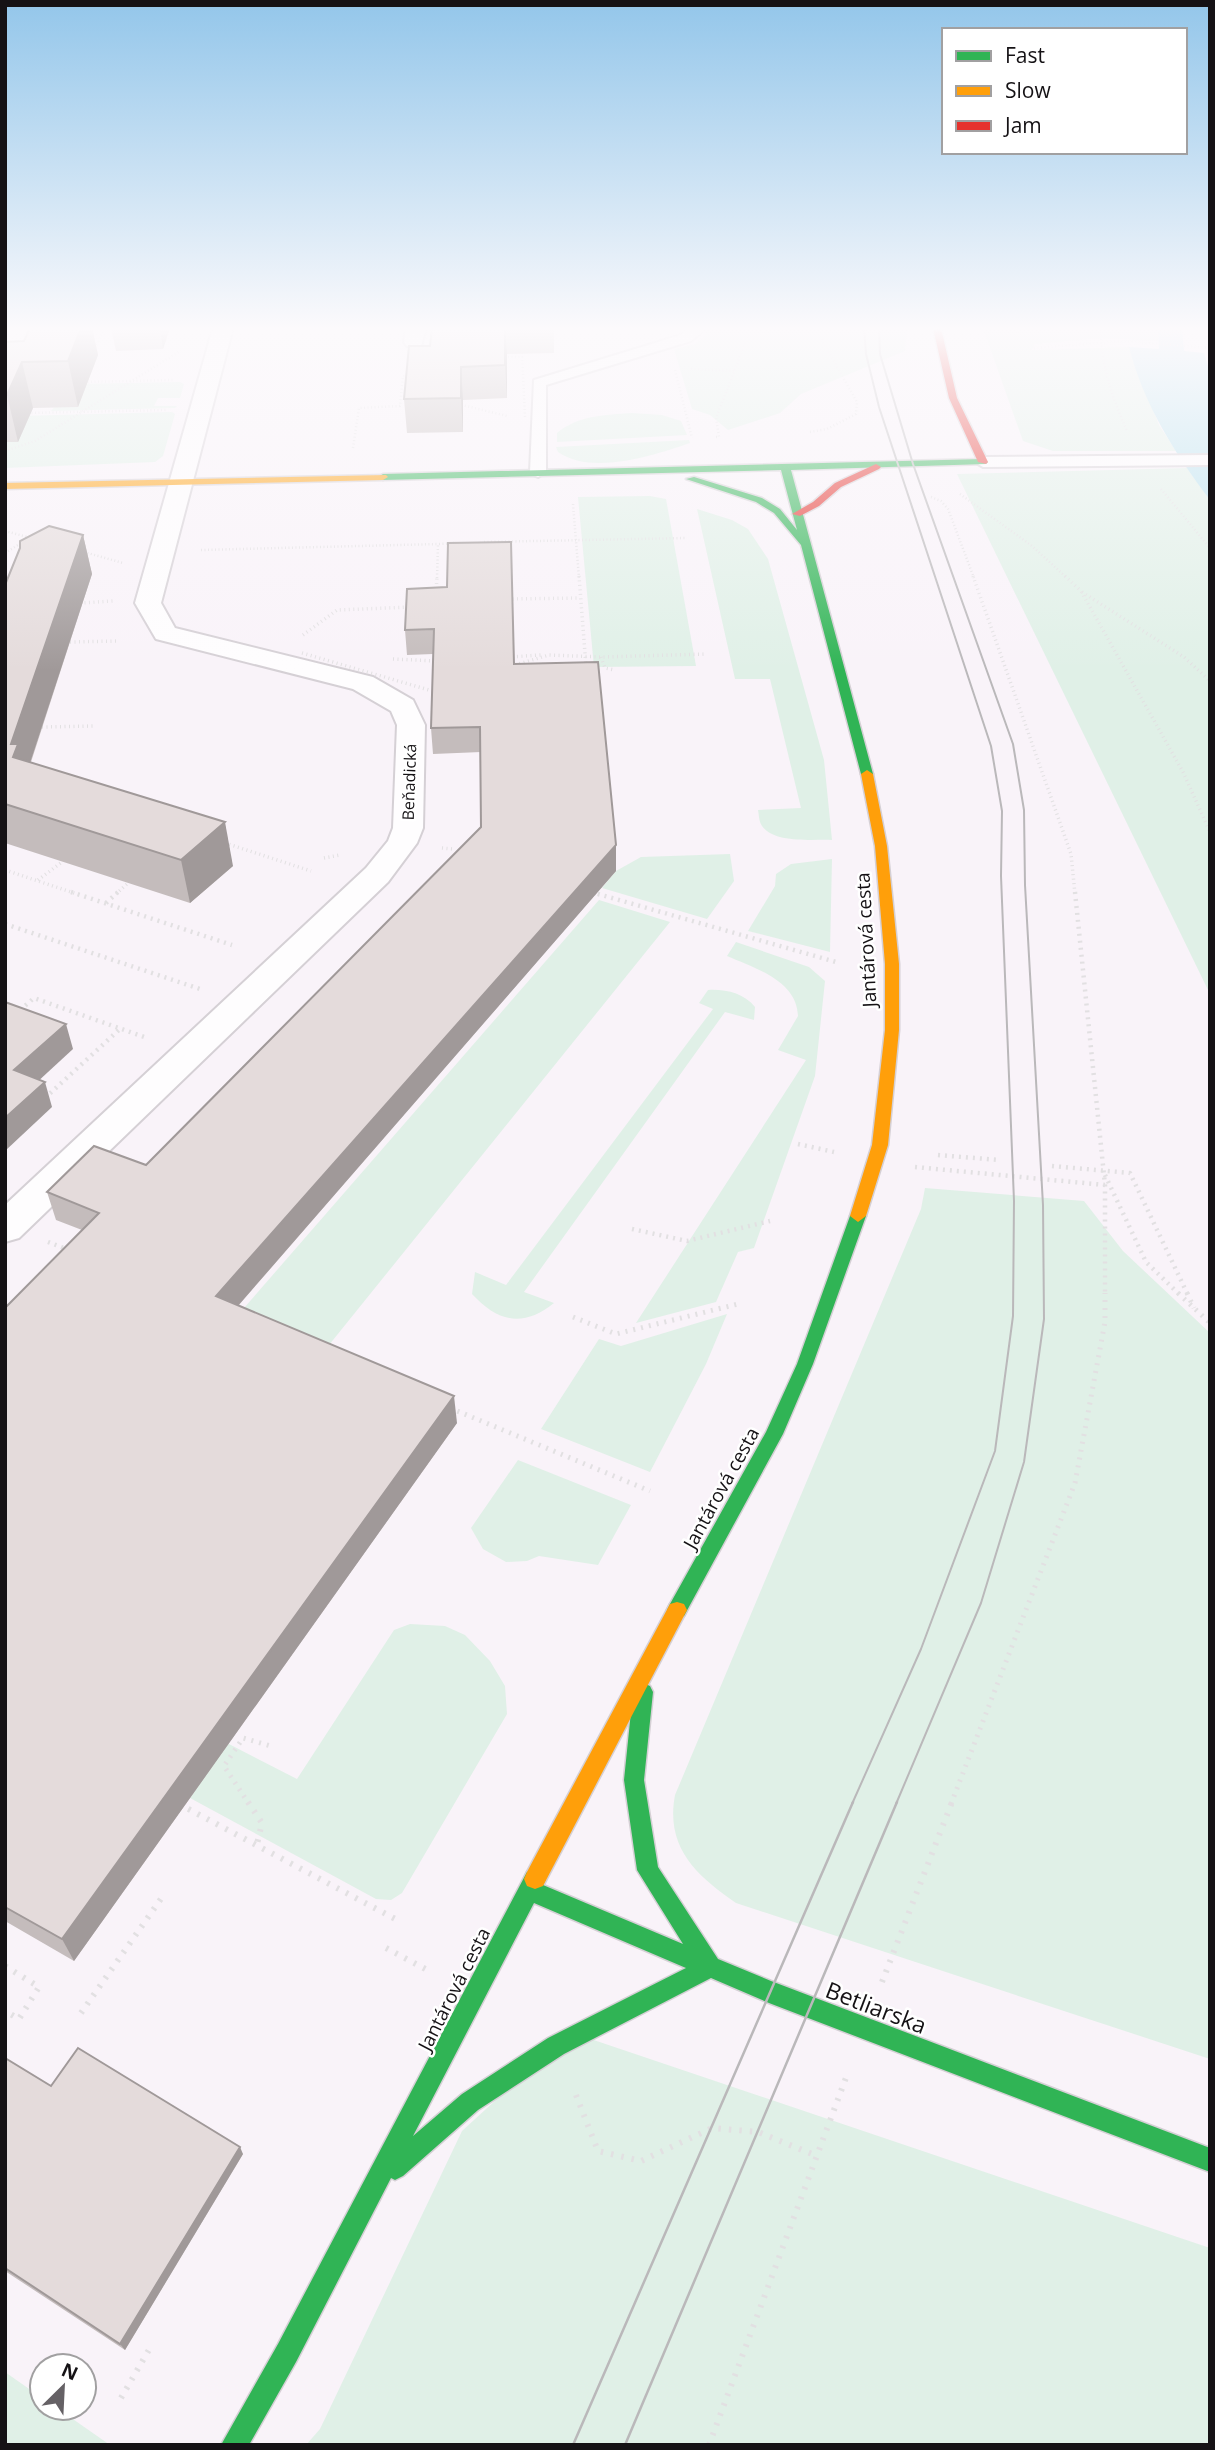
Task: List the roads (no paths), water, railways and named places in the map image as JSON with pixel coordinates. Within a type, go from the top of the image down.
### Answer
[{"type":"street","points":[[182,480],[192,442]]},
{"type":"street","points":[[970,442],[984,462]]},
{"type":"street","points":[[915,464],[939,445]]},
{"type":"street","points":[[5,486],[984,462]]},
{"type":"street","points":[[797,514],[816,504],[838,485],[881,464]]},
{"type":"street","name":"Jantárová cesta","points":[[234,2445],[287,2353],[646,1667],[774,1434],[805,1364],[834,1287],[880,1145],[892,1030],[892,964],[881,846],[875,804],[847,690],[805,547],[785,466]]},
{"type":"street","points":[[628,469],[692,480],[759,500],[777,511],[805,547]]},
{"type":"street","name":"Beňadická","points":[[5,1228],[377,875],[402,843],[408,828],[411,725],[402,706],[363,683],[166,633],[148,603],[182,480]]},
{"type":"street","points":[[377,2183],[470,2102],[502,2081],[556,2046],[710,1967],[649,1870],[634,1780],[637,1727],[646,1667]]},
{"type":"street","name":"Betliarska","points":[[530,1890],[710,1967],[1210,2160]]},
{"type":"lane","points":[[538,442],[538,472]]},
{"type":"lane","points":[[984,462],[1210,460]]},
{"type":"water","points":[[1171,442],[1210,442],[1210,500]]},
{"type":"tram line","points":[[852,1804],[921,1649],[995,1451],[1013,1316],[1014,1201],[1001,876],[1002,811],[991,746],[891,442]]},
{"type":"tram line","points":[[896,1804],[981,1603],[1024,1462],[1044,1319],[1043,1205],[1025,885],[1024,810],[1013,744],[906,442]]},
{"type":"tram line","points":[[573,2445],[853,1802]]},
{"type":"tram line","points":[[625,2445],[897,1802]]}]
